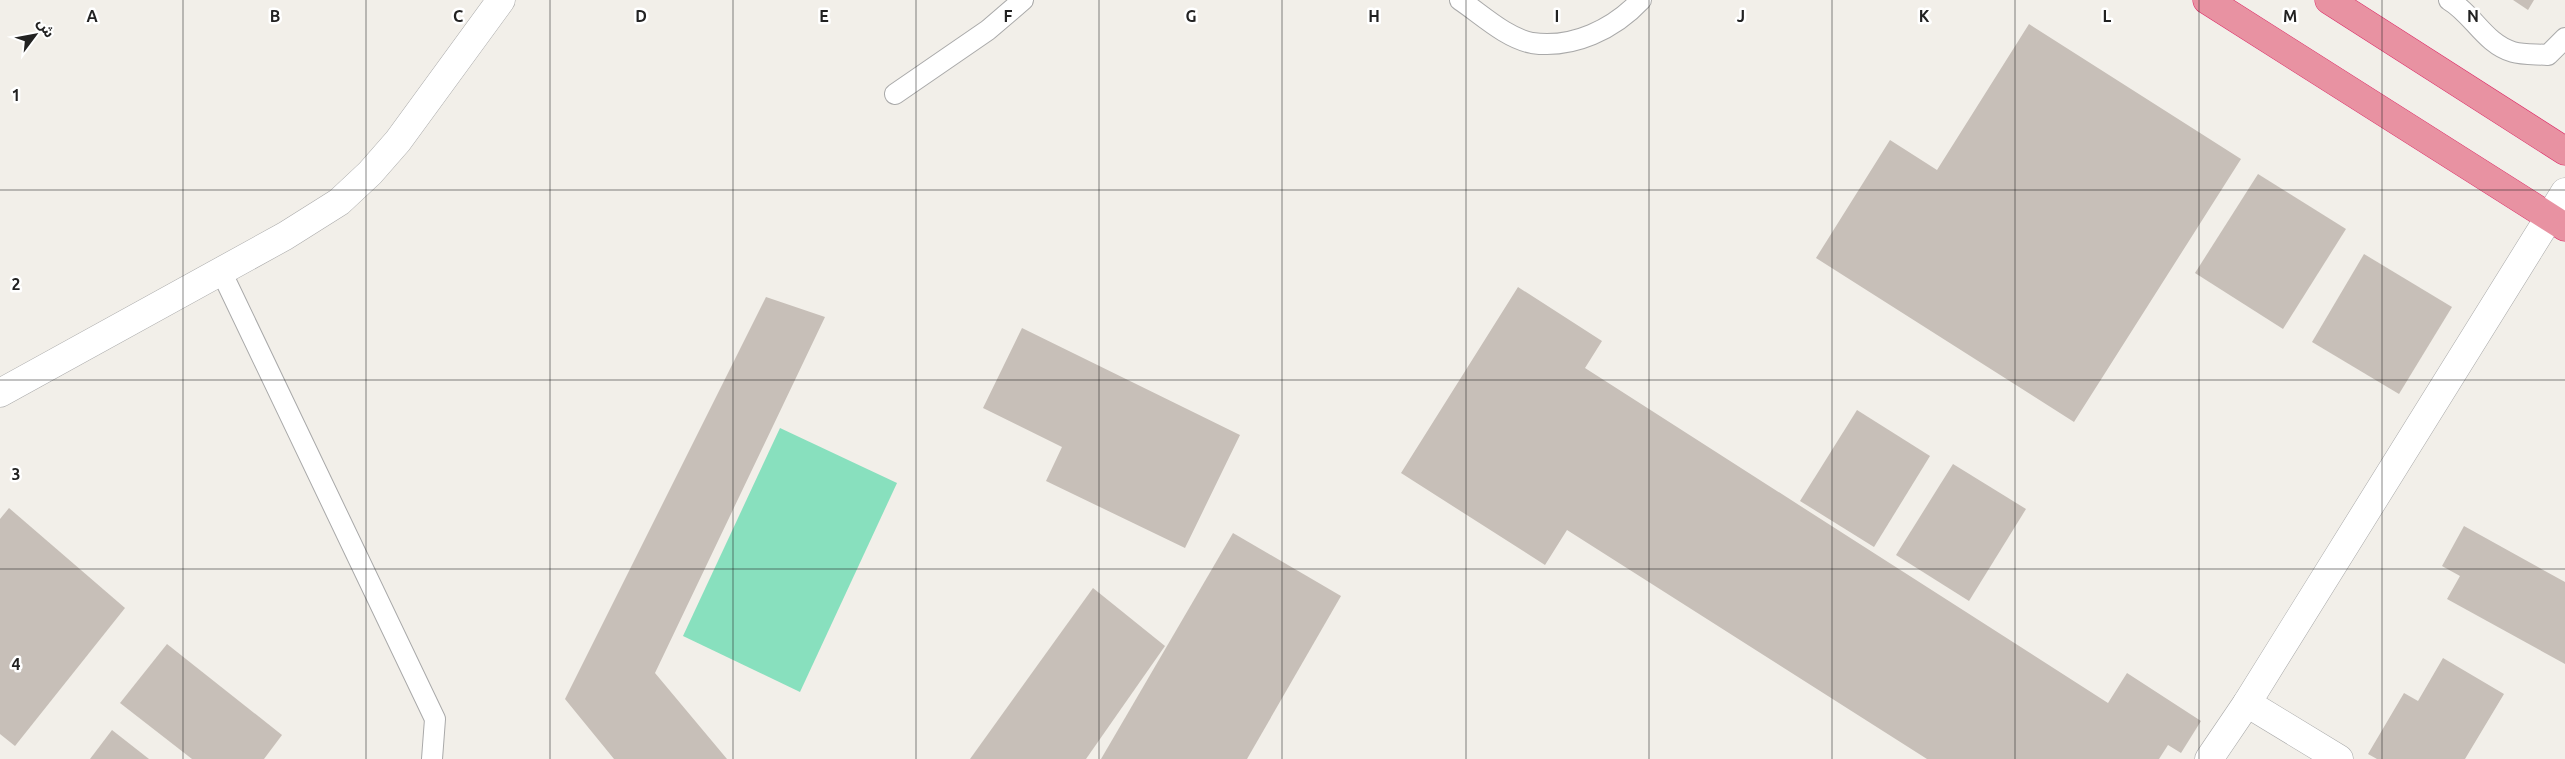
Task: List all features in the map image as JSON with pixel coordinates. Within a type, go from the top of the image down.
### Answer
[{"type":"highway","points":[[2206,0],[2557,222]]},
{"type":"highway","points":[[2329,0],[2565,151]]},
{"type":"street","points":[[0,393],[221,271],[339,202],[370,173],[398,141],[501,0]]},
{"type":"street","points":[[2209,759],[2557,222],[2565,192]]},
{"type":"street","points":[[2247,703],[2339,759]]},
{"type":"lane","points":[[895,94],[988,30],[1023,0]]},
{"type":"lane","points":[[1460,0],[1510,34],[1531,42],[1550,43],[1582,39],[1604,29],[1628,14],[1641,0]]},
{"type":"lane","points":[[2449,0],[2474,20],[2490,41],[2513,52],[2548,55],[2565,38]]},
{"type":"lane","points":[[221,271],[435,719],[432,759]]},
{"type":"green space","points":[[780,428],[897,483],[800,692],[683,636]]},
{"type":"building","points":[[2513,0],[2534,0],[2528,10]]},
{"type":"building","points":[[2029,24],[2241,159],[2074,422],[1816,258],[1890,140],[1937,170]]},
{"type":"building","points":[[2258,174],[2346,229],[2283,329],[2195,273]]},
{"type":"building","points":[[2364,254],[2452,307],[2399,394],[2312,342]]},
{"type":"building","points":[[1518,287],[1602,341],[1585,368],[2108,703],[2127,673],[2201,721],[2181,753],[2168,745],[2159,759],[1927,759],[1567,530],[1545,565],[1401,473]]},
{"type":"building","points":[[766,297],[825,317],[655,673],[727,759],[614,759],[565,699]]},
{"type":"building","points":[[1022,328],[1240,435],[1185,548],[1046,481],[1062,447],[983,408]]},
{"type":"building","points":[[1857,410],[1930,456],[1874,547],[1800,501]]},
{"type":"building","points":[[1953,464],[2026,509],[1969,601],[1896,555]]},
{"type":"building","points":[[9,508],[125,608],[15,746],[0,734],[0,519]]},
{"type":"building","points":[[2464,526],[2565,582],[2565,664],[2447,599],[2460,576],[2442,566]]},
{"type":"building","points":[[1233,533],[1341,596],[1247,759],[1101,759]]},
{"type":"building","points":[[1093,588],[1165,646],[1086,759],[970,759]]},
{"type":"building","points":[[167,644],[282,735],[264,759],[192,759],[120,703]]},
{"type":"building","points":[[2443,658],[2504,694],[2465,759],[2377,759],[2368,754],[2404,693],[2418,701]]},
{"type":"building","points":[[112,730],[149,759],[90,759]]}]
